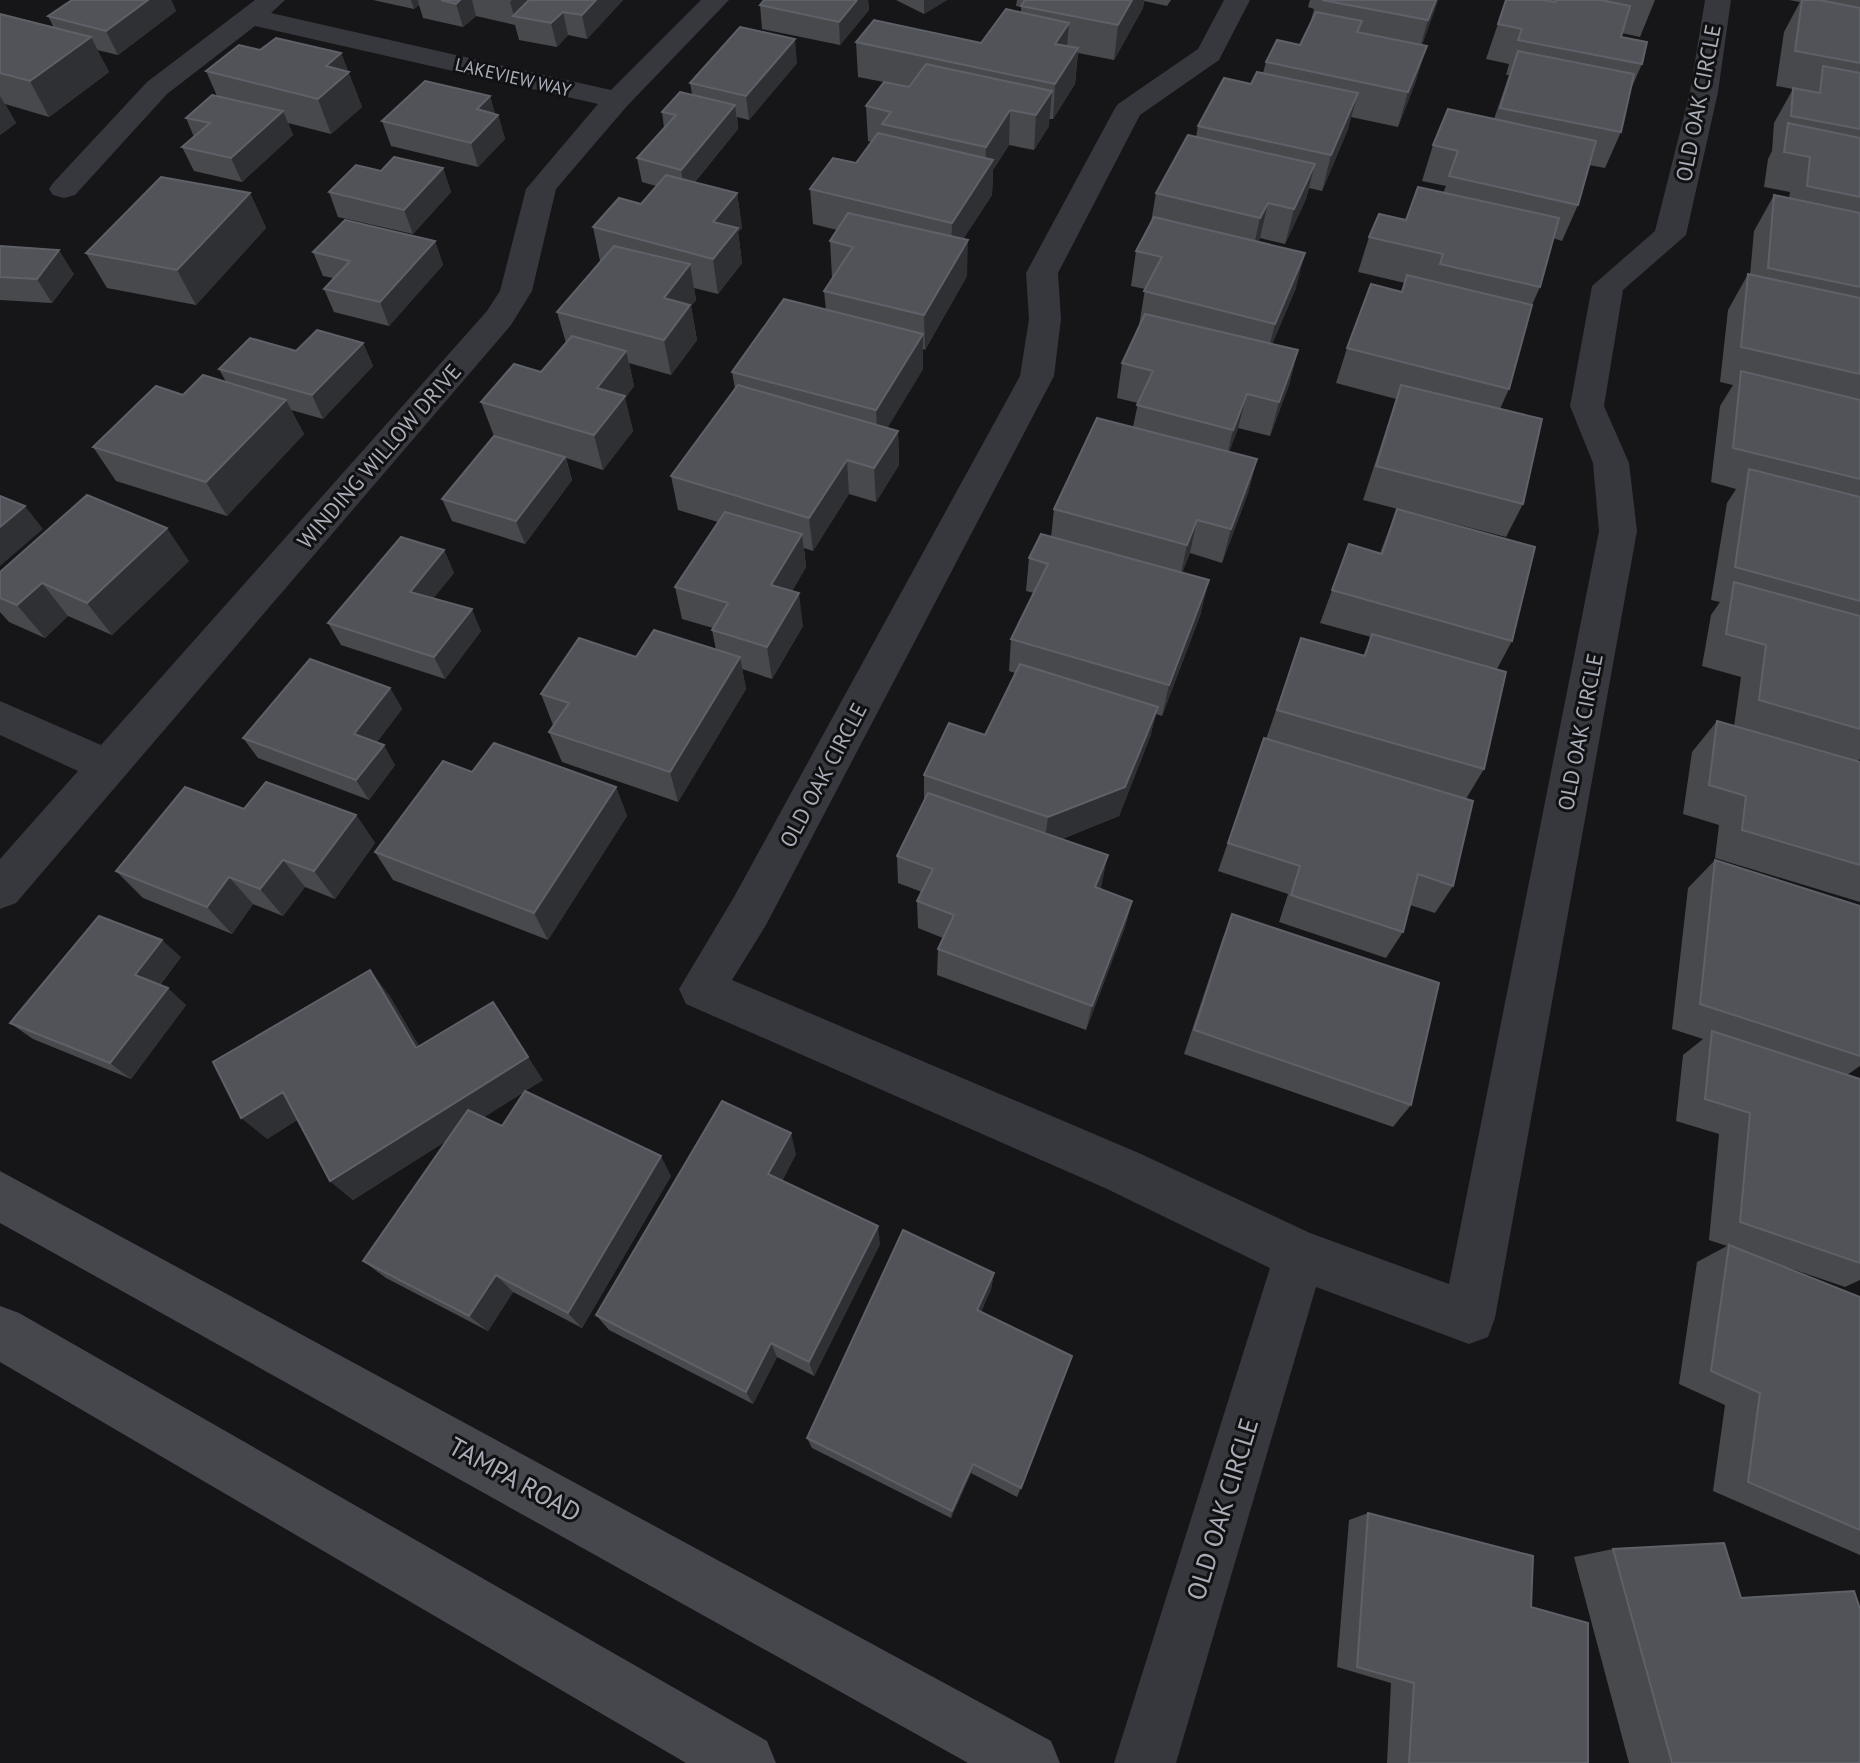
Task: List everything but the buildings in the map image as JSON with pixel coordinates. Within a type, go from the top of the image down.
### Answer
[{"type":"main road","name":"TAMPA ROAD","points":[[0,1196],[1029,1763]]},
{"type":"main road","points":[[0,1332],[745,1763]]},
{"type":"street","name":"WINDING WILLOW DRIVE","points":[[0,890],[499,318],[516,291],[541,189],[617,100],[716,0]]},
{"type":"street","name":"OLD OAK CIRCLE","points":[[1237,0],[1209,54],[1128,110],[1042,273],[1045,319],[1037,376],[750,911],[702,989],[1123,1171],[1300,1255],[1469,1318],[1618,531],[1611,463],[1587,406],[1608,286],[1670,235],[1704,92],[1718,0]]},
{"type":"street","name":"LAKEVIEW WAY","points":[[262,8],[409,53],[617,100]]},
{"type":"street","points":[[64,189],[157,88],[262,8]]},
{"type":"street","points":[[0,717],[109,767]]},
{"type":"street","name":"OLD OAK CIRCLE","points":[[1145,1763],[1300,1255]]}]
